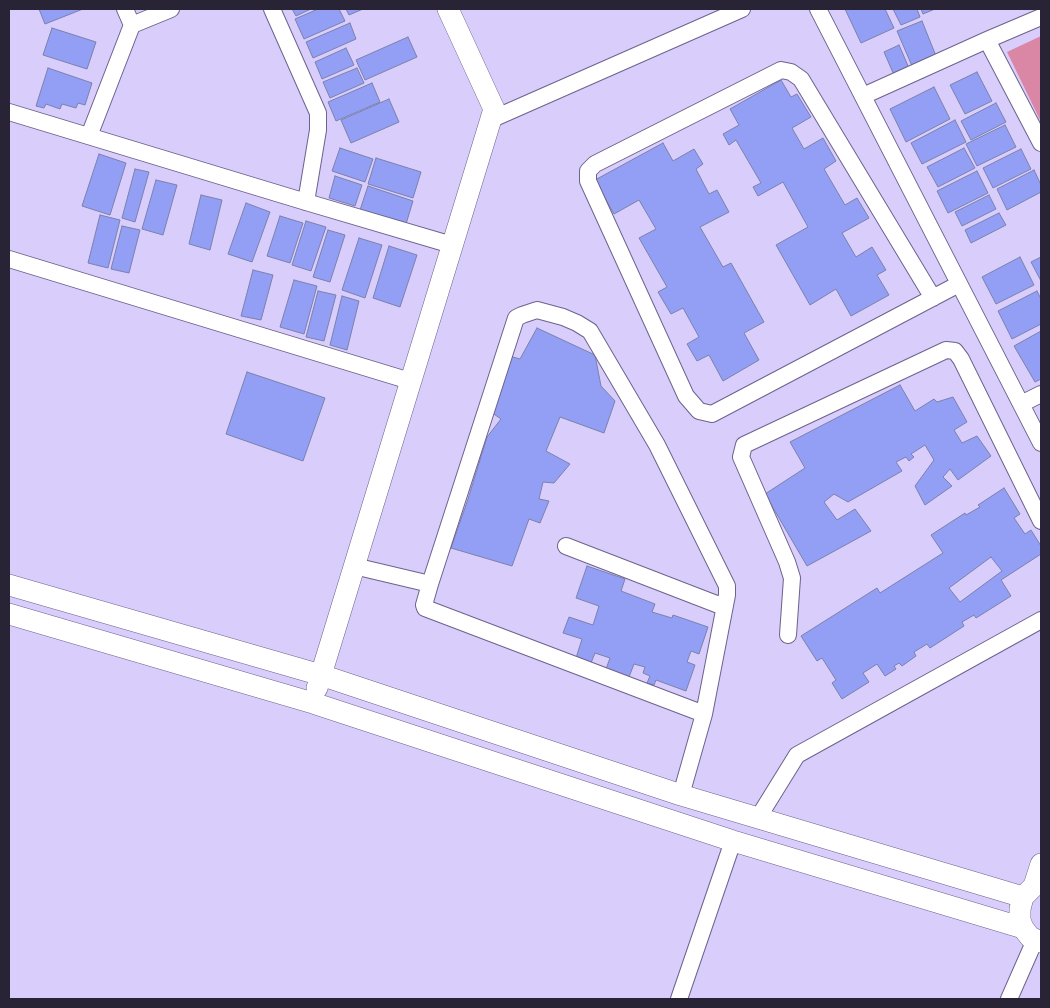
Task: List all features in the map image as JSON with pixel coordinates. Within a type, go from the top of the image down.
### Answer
[{"type":"street","points":[[89,136],[132,25],[125,9]]},
{"type":"street","points":[[132,25],[171,9]]},
{"type":"street","points":[[272,9],[318,113],[318,130],[306,202]]},
{"type":"street","points":[[313,703],[494,109],[448,9]]},
{"type":"street","points":[[490,120],[742,9]]},
{"type":"street","points":[[818,9],[1041,443]]},
{"type":"street","points":[[863,96],[1041,17]]},
{"type":"street","points":[[986,40],[1041,143]]},
{"type":"street","points":[[933,298],[801,79],[791,72],[781,70],[595,164],[588,171],[588,181],[686,396],[699,411],[712,414],[933,298],[959,284]]},
{"type":"street","points":[[9,112],[452,245]]},
{"type":"street","points":[[9,259],[410,381]]},
{"type":"street","points":[[682,795],[704,714],[727,592],[726,584],[657,445],[590,331],[563,317],[537,310],[522,315],[516,318],[430,584],[424,605],[425,608],[704,714]]},
{"type":"street","points":[[788,635],[792,578],[787,562],[741,457],[744,445],[946,350],[956,351],[961,359],[1041,520]]},
{"type":"street","points":[[1021,404],[1041,394]]},
{"type":"street","points":[[566,546],[724,607]]},
{"type":"street","points":[[354,566],[430,584]]},
{"type":"street","points":[[9,584],[321,675],[682,795],[758,818],[1033,889]]},
{"type":"street","points":[[9,614],[313,703],[733,841],[1033,936]]},
{"type":"street","points":[[758,818],[797,754],[1041,620]]},
{"type":"street","points":[[681,999],[733,841]]},
{"type":"street","points":[[1033,936],[1020,920],[1020,909],[1033,889],[1041,864]]},
{"type":"street","points":[[1009,999],[1033,936]]},
{"type":"shaded area","points":[[1041,36],[1041,122],[1007,52]]},
{"type":"building","points":[[39,9],[83,9],[45,24]]},
{"type":"building","points":[[292,9],[311,9],[296,16]]},
{"type":"building","points":[[318,9],[339,9],[345,21],[304,39],[295,19]]},
{"type":"building","points":[[346,9],[363,9],[349,15]]},
{"type":"building","points":[[845,9],[885,9],[894,28],[861,43]]},
{"type":"building","points":[[893,9],[917,9],[920,17],[901,25]]},
{"type":"building","points":[[921,9],[935,9],[923,14]]},
{"type":"building","points":[[922,21],[936,56],[912,66],[897,31]]},
{"type":"building","points":[[350,23],[356,39],[313,58],[306,42]]},
{"type":"building","points":[[52,28],[96,42],[87,69],[43,55]]},
{"type":"building","points":[[408,37],[417,57],[365,80],[356,60]]},
{"type":"building","points":[[899,45],[909,68],[894,75],[884,52]]},
{"type":"building","points":[[346,48],[354,65],[322,79],[315,62]]},
{"type":"building","points":[[48,68],[92,83],[85,105],[78,103],[76,108],[62,104],[60,109],[46,104],[44,108],[36,106]]},
{"type":"building","points":[[357,68],[364,83],[330,98],[323,82]]},
{"type":"building","points":[[977,72],[992,101],[965,114],[950,85]]},
{"type":"building","points":[[781,80],[791,97],[797,94],[811,117],[792,128],[804,149],[823,138],[836,161],[824,169],[845,205],[857,198],[869,218],[842,233],[856,257],[872,247],[886,270],[877,275],[889,295],[851,316],[836,289],[810,305],[776,245],[808,227],[783,182],[758,196],[753,187],[761,183],[736,140],[729,145],[723,134],[739,125],[730,109]]},
{"type":"building","points":[[372,83],[380,102],[336,121],[328,102]]},
{"type":"building","points":[[934,87],[950,119],[906,142],[890,109]]},
{"type":"building","points":[[389,99],[399,122],[351,143],[341,120]]},
{"type":"building","points":[[996,103],[1006,122],[971,140],[961,121]]},
{"type":"building","points":[[955,120],[966,142],[922,164],[911,143]]},
{"type":"building","points":[[1005,125],[1016,147],[977,166],[966,144]]},
{"type":"building","points":[[663,143],[673,161],[694,149],[703,164],[696,169],[709,194],[717,190],[729,212],[700,227],[723,267],[731,263],[764,322],[744,333],[759,360],[723,381],[709,355],[697,361],[687,344],[699,337],[683,308],[671,314],[658,292],[667,287],[639,238],[656,229],[639,200],[614,214],[595,180]]},
{"type":"building","points":[[340,148],[373,159],[365,182],[332,171]]},
{"type":"building","points":[[964,148],[975,168],[938,187],[927,167]]},
{"type":"building","points":[[1021,149],[1031,169],[993,188],[983,168]]},
{"type":"building","points":[[99,154],[126,163],[110,215],[82,206]]},
{"type":"building","points":[[376,158],[421,172],[413,198],[368,184]]},
{"type":"building","points":[[135,169],[149,172],[135,222],[122,218]]},
{"type":"building","points":[[1034,170],[1041,185],[1041,192],[1007,210],[997,189]]},
{"type":"building","points":[[977,171],[988,193],[948,213],[937,191]]},
{"type":"building","points":[[335,176],[362,185],[355,206],[329,198]]},
{"type":"building","points":[[156,180],[177,185],[163,235],[142,229]]},
{"type":"building","points":[[368,186],[413,201],[406,224],[360,210]]},
{"type":"building","points":[[201,195],[222,200],[210,250],[189,244]]},
{"type":"building","points":[[989,195],[996,209],[962,226],[955,212]]},
{"type":"building","points":[[246,203],[270,212],[252,262],[228,254]]},
{"type":"building","points":[[999,213],[1006,225],[971,243],[965,230]]},
{"type":"building","points":[[100,215],[120,220],[108,268],[88,263]]},
{"type":"building","points":[[280,216],[303,223],[290,263],[267,256]]},
{"type":"building","points":[[306,221],[326,227],[311,271],[292,265]]},
{"type":"building","points":[[122,226],[140,230],[129,273],[111,269]]},
{"type":"building","points":[[328,230],[345,235],[330,282],[313,277]]},
{"type":"building","points":[[359,238],[382,245],[365,298],[342,290]]},
{"type":"building","points":[[389,246],[417,255],[400,307],[373,298]]},
{"type":"building","points":[[1020,257],[1034,285],[996,304],[982,277]]},
{"type":"building","points":[[1041,257],[1041,281],[1031,262]]},
{"type":"building","points":[[253,270],[273,275],[261,320],[241,316]]},
{"type":"building","points":[[294,280],[317,286],[304,334],[280,327]]},
{"type":"building","points":[[318,291],[336,295],[324,341],[306,337]]},
{"type":"building","points":[[1037,291],[1041,299],[1041,324],[1012,339],[998,311]]},
{"type":"building","points":[[342,296],[359,301],[347,350],[330,345]]},
{"type":"building","points":[[537,328],[595,355],[601,386],[615,401],[604,433],[560,417],[546,451],[570,464],[554,483],[543,482],[539,499],[549,501],[540,523],[529,519],[512,566],[451,548],[487,437],[501,419],[488,410],[506,355],[520,359]]},
{"type":"building","points":[[1041,331],[1041,379],[1035,382],[1014,346]]},
{"type":"building","points":[[247,372],[325,398],[303,461],[226,434]]},
{"type":"building","points":[[900,385],[915,411],[934,399],[937,402],[953,397],[967,422],[954,430],[962,443],[977,436],[991,456],[958,480],[950,469],[943,477],[952,486],[925,505],[915,486],[934,460],[925,445],[911,454],[914,457],[909,461],[906,457],[896,462],[902,471],[848,502],[834,494],[824,502],[837,520],[855,509],[871,531],[807,566],[765,494],[805,468],[790,442]]},
{"type":"building","points":[[1004,488],[1020,514],[1014,518],[1025,534],[1031,530],[1041,546],[1041,554],[1001,580],[1011,596],[976,618],[974,615],[962,622],[964,626],[930,648],[927,644],[914,652],[916,656],[902,666],[899,663],[894,666],[896,669],[885,676],[877,664],[863,673],[869,682],[842,699],[832,683],[836,680],[822,658],[817,661],[801,636],[877,588],[880,593],[943,553],[931,535],[965,513],[966,515],[980,507],[978,505]],"holes":[[[991,557],[1002,571],[960,602],[949,588]]]},
{"type":"building","points":[[587,566],[625,579],[621,591],[655,604],[652,612],[672,618],[673,615],[708,627],[699,654],[691,651],[687,662],[695,665],[686,691],[656,680],[654,685],[647,683],[650,676],[643,673],[645,667],[634,664],[629,677],[606,669],[610,658],[595,653],[591,663],[576,658],[582,639],[563,633],[569,617],[593,625],[599,606],[576,598]]}]
